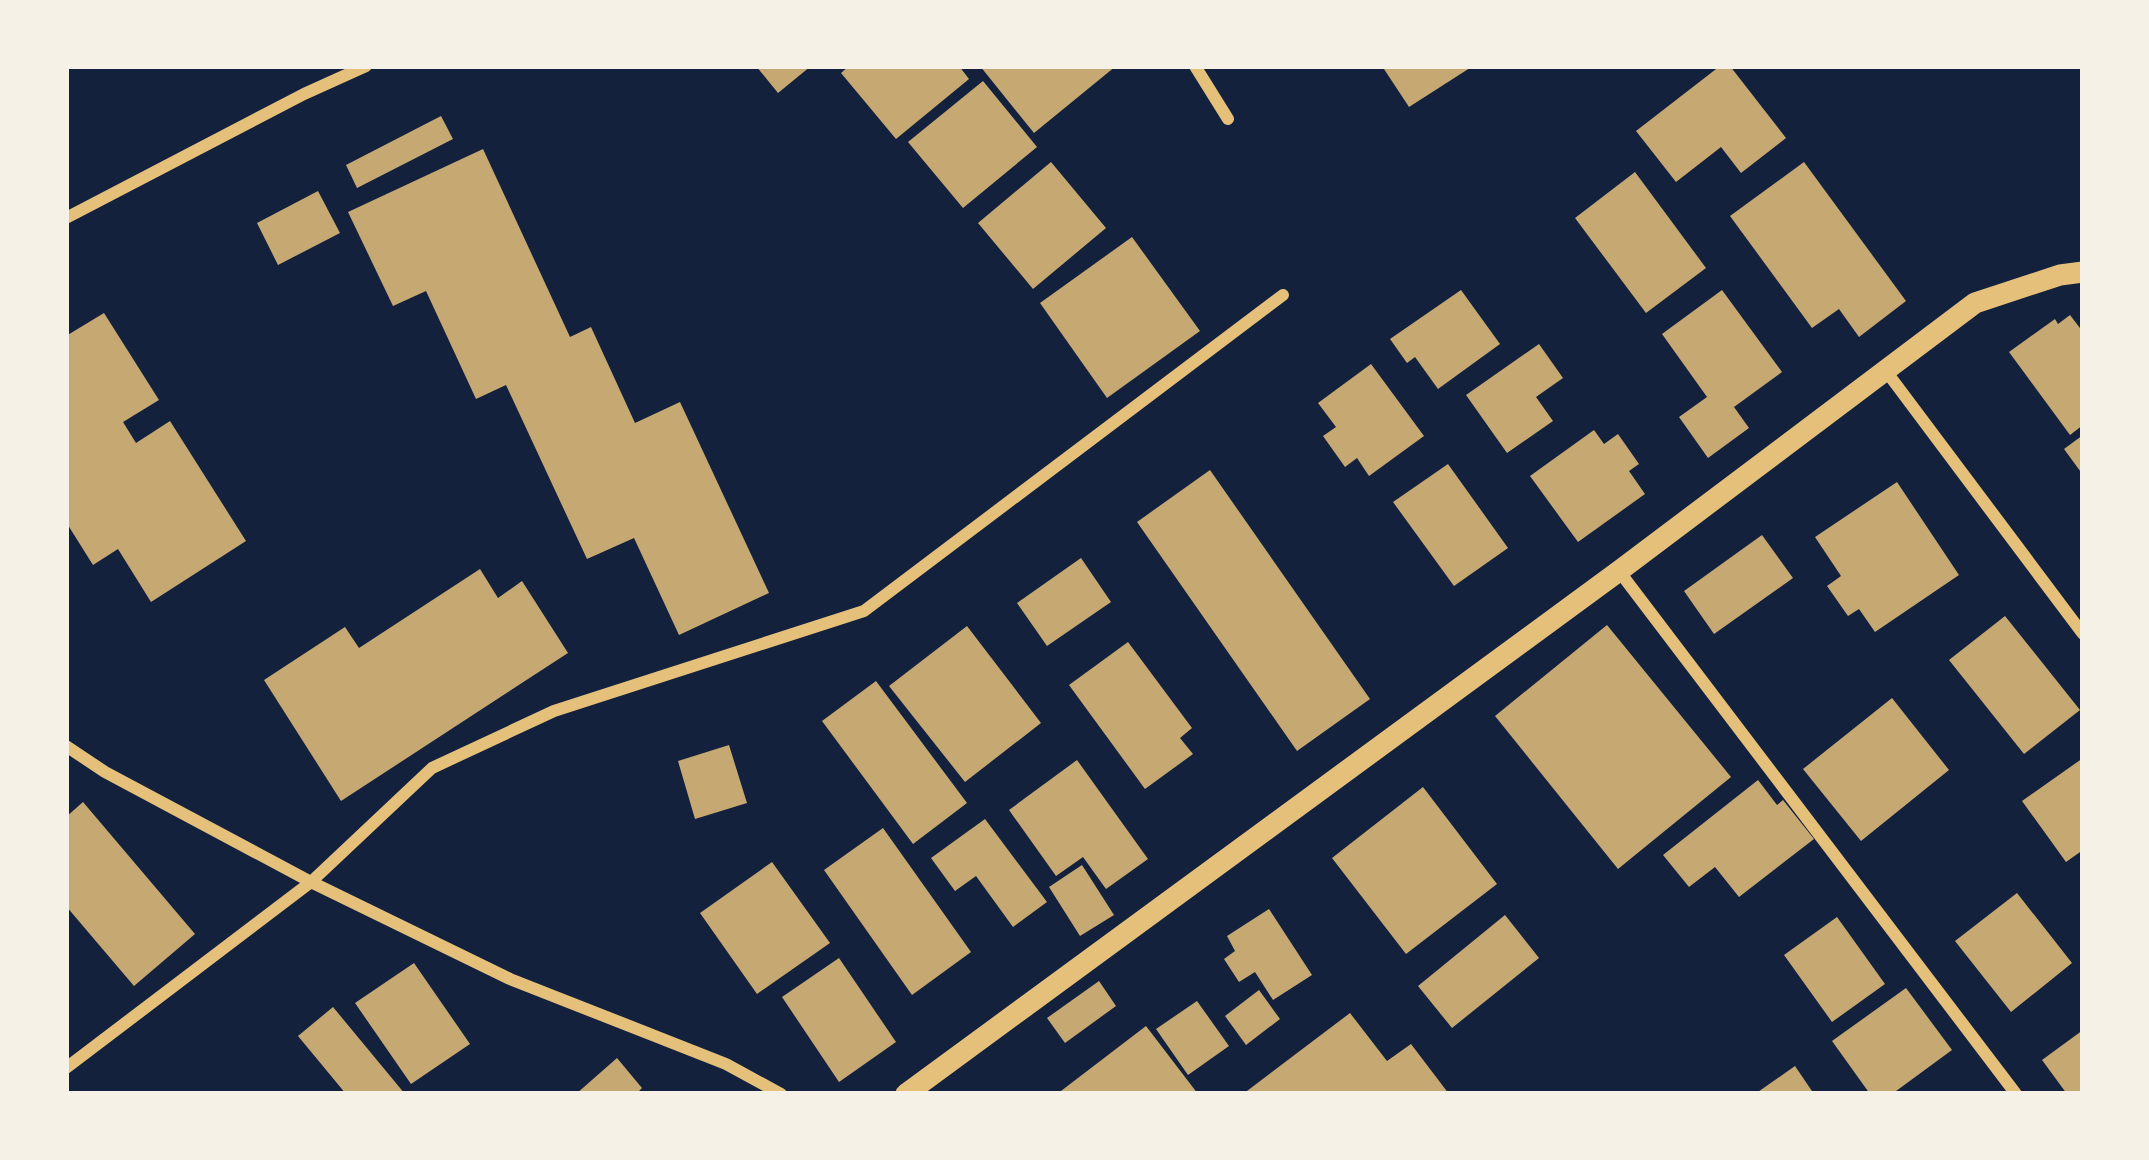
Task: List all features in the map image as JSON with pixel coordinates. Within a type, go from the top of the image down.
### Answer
[{"type":"street","points":[[66,218],[366,66]]},
{"type":"street","points":[[1195,66],[1228,119]]},
{"type":"street","points":[[906,1094],[1975,304],[2060,275],[2083,272]]},
{"type":"street","points":[[66,1068],[310,883],[432,768],[554,711],[864,611],[1283,295]]},
{"type":"street","points":[[1886,371],[2083,634]]},
{"type":"street","points":[[1619,571],[2016,1094]]},
{"type":"street","points":[[66,746],[310,883],[510,980],[726,1064],[781,1094]]},
{"type":"building","points":[[756,66],[811,66],[778,93]]},
{"type":"building","points":[[849,66],[959,66],[969,79],[896,139],[841,73]]},
{"type":"building","points":[[980,66],[1116,66],[1034,133]]},
{"type":"building","points":[[1382,66],[1473,66],[1409,107]]},
{"type":"building","points":[[1720,66],[1730,66],[1786,138],[1741,173],[1721,147],[1676,182],[1636,131]]},
{"type":"building","points":[[983,81],[1037,147],[963,208],[908,142]]},
{"type":"building","points":[[441,116],[453,139],[357,188],[346,165]]},
{"type":"building","points":[[483,149],[570,337],[591,327],[635,423],[680,402],[769,593],[679,635],[634,538],[587,559],[506,385],[476,399],[426,291],[393,306],[348,212]]},
{"type":"building","points":[[1051,162],[1106,228],[1033,289],[978,223]]},
{"type":"building","points":[[1804,162],[1906,301],[1859,337],[1839,309],[1812,328],[1730,216]]},
{"type":"building","points":[[1635,172],[1706,268],[1646,313],[1575,218]]},
{"type":"building","points":[[318,191],[340,233],[278,265],[257,223]]},
{"type":"building","points":[[1132,237],[1200,331],[1107,398],[1040,303]]},
{"type":"building","points":[[1461,290],[1500,344],[1438,389],[1415,357],[1407,363],[1390,339]]},
{"type":"building","points":[[1722,290],[1782,372],[1734,407],[1749,428],[1708,458],[1679,417],[1707,397],[1662,334]]},
{"type":"building","points":[[104,313],[159,400],[123,422],[136,443],[170,421],[246,541],[151,602],[118,549],[93,565],[66,522],[66,336]]},
{"type":"building","points":[[2070,315],[2083,332],[2083,425],[2070,435],[2009,352],[2055,319],[2058,324]]},
{"type":"building","points":[[1539,344],[1563,378],[1536,397],[1553,421],[1507,453],[1466,395]]},
{"type":"building","points":[[1371,364],[1424,436],[1369,476],[1357,458],[1345,467],[1323,436],[1336,427],[1318,403]]},
{"type":"building","points":[[1594,430],[1604,444],[1618,434],[1639,464],[1629,471],[1645,494],[1578,542],[1530,476]]},
{"type":"building","points":[[2083,435],[2083,475],[2064,449]]},
{"type":"building","points":[[1448,464],[1508,548],[1454,586],[1393,502]]},
{"type":"building","points":[[1210,470],[1370,699],[1297,751],[1137,522]]},
{"type":"building","points":[[1897,482],[1959,575],[1875,632],[1859,609],[1848,616],[1827,586],[1841,576],[1815,537]]},
{"type":"building","points":[[1762,535],[1793,578],[1714,634],[1684,591]]},
{"type":"building","points":[[1081,558],[1111,602],[1047,646],[1017,603]]},
{"type":"building","points":[[480,569],[498,598],[522,581],[568,653],[341,801],[264,680],[345,627],[359,648]]},
{"type":"building","points":[[2005,616],[2080,710],[2024,754],[1949,660]]},
{"type":"building","points":[[1607,625],[1731,777],[1618,869],[1495,716]]},
{"type":"building","points":[[967,626],[1041,723],[965,782],[889,686]]},
{"type":"building","points":[[1128,642],[1192,728],[1180,738],[1193,754],[1145,789],[1069,685]]},
{"type":"building","points":[[876,681],[967,803],[913,844],[822,721]]},
{"type":"building","points":[[1892,698],[1949,770],[1861,841],[1803,769]]},
{"type":"building","points":[[729,745],[747,803],[695,819],[678,761]]},
{"type":"building","points":[[2083,758],[2083,850],[2066,862],[2022,801]]},
{"type":"building","points":[[1077,760],[1148,859],[1106,889],[1083,857],[1056,876],[1009,810]]},
{"type":"building","points":[[1758,780],[1777,805],[1783,800],[1814,839],[1739,897],[1715,867],[1689,887],[1663,855]]},
{"type":"building","points":[[1423,787],[1497,884],[1406,954],[1332,858]]},
{"type":"building","points":[[83,802],[195,934],[134,986],[66,906],[66,817]]},
{"type":"building","points":[[985,819],[1047,902],[1013,927],[976,876],[955,891],[931,858]]},
{"type":"building","points":[[883,828],[971,952],[912,995],[824,870]]},
{"type":"building","points":[[772,862],[830,943],[757,994],[700,913]]},
{"type":"building","points":[[1082,865],[1114,915],[1080,936],[1049,887]]},
{"type":"building","points":[[2017,893],[2072,963],[2011,1012],[1955,941]]},
{"type":"building","points":[[1269,909],[1312,975],[1273,1000],[1255,972],[1239,982],[1224,959],[1235,951],[1227,936]]},
{"type":"building","points":[[1505,915],[1539,958],[1452,1028],[1418,986]]},
{"type":"building","points":[[1837,917],[1885,984],[1832,1022],[1784,955]]},
{"type":"building","points":[[839,958],[896,1042],[839,1082],[782,997]]},
{"type":"building","points":[[414,963],[470,1044],[411,1084],[355,1003]]},
{"type":"building","points":[[1099,981],[1116,1006],[1065,1043],[1047,1018]]},
{"type":"building","points":[[1906,988],[1952,1050],[1892,1094],[1870,1094],[1832,1041]]},
{"type":"building","points":[[1259,990],[1280,1019],[1246,1045],[1225,1016]]},
{"type":"building","points":[[1197,1001],[1229,1046],[1188,1075],[1156,1029]]},
{"type":"building","points":[[333,1007],[405,1094],[346,1094],[298,1036]]},
{"type":"building","points":[[1350,1013],[1387,1061],[1411,1044],[1449,1094],[1243,1094]]},
{"type":"building","points":[[1146,1026],[1198,1094],[1057,1094]]},
{"type":"building","points":[[2083,1030],[2083,1094],[2067,1094],[2042,1060]]},
{"type":"building","points":[[617,1058],[642,1088],[636,1094],[576,1094]]},
{"type":"building","points":[[1795,1066],[1814,1094],[1755,1094]]}]
